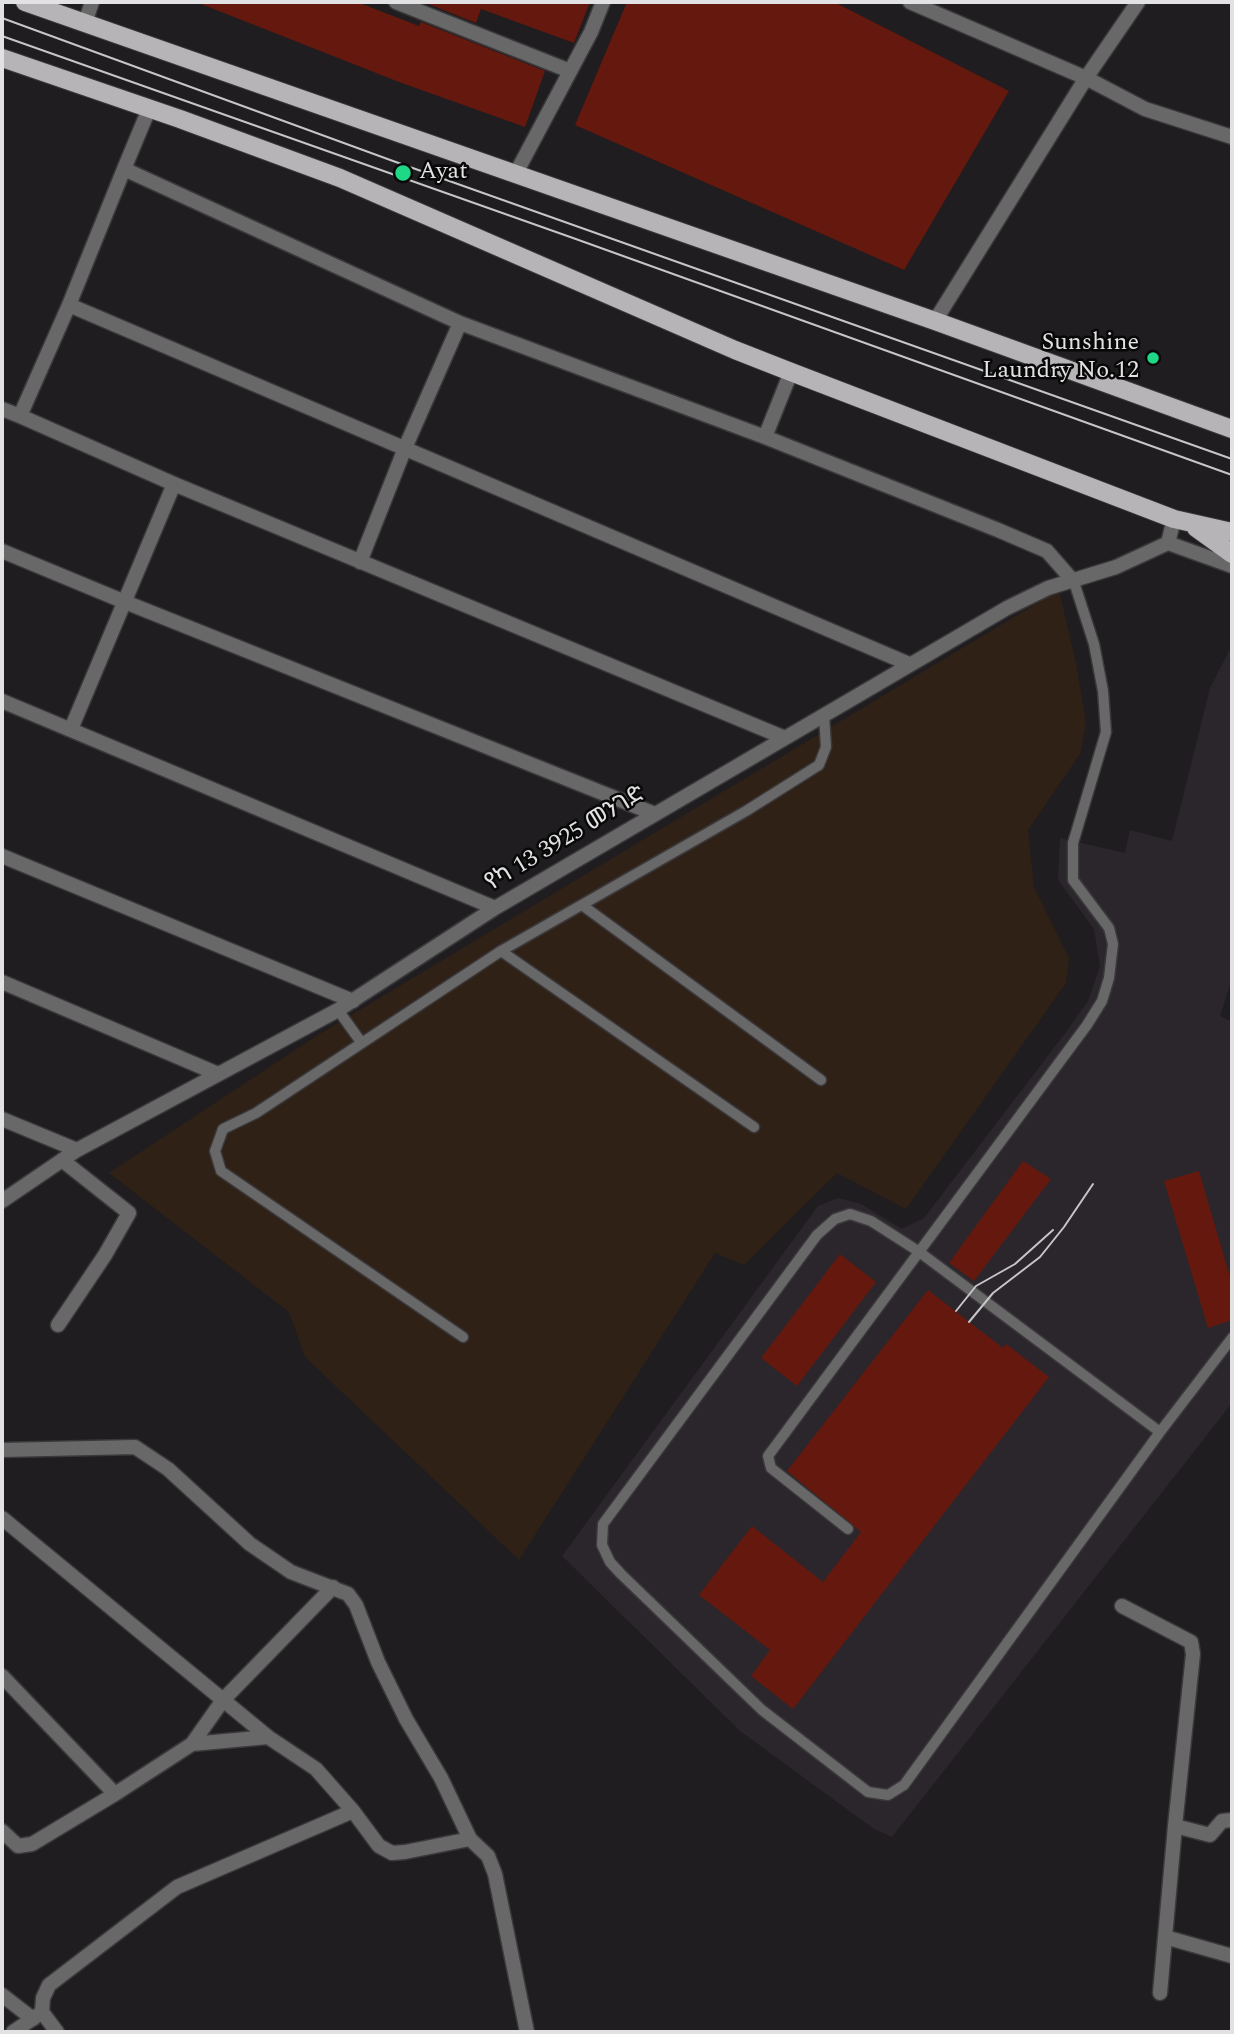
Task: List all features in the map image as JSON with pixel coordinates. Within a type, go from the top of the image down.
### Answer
[{"type":"main road","points":[[25,2],[935,321],[1232,429]]},
{"type":"main road","points":[[2,58],[340,178],[735,350],[1182,521],[1232,532]]},
{"type":"main road","points":[[1182,521],[1232,554]]},
{"type":"street","points":[[85,23],[92,2]]},
{"type":"street","points":[[396,2],[570,71]]},
{"type":"street","points":[[515,175],[603,2]]},
{"type":"street","points":[[910,2],[1086,78],[1145,109],[1232,137]]},
{"type":"street","points":[[935,321],[1086,78],[1138,2]]},
{"type":"street","points":[[20,416],[69,305],[149,109]]},
{"type":"street","points":[[124,169],[460,323],[765,437],[1046,551],[1074,582]]},
{"type":"street","points":[[69,305],[909,664]]},
{"type":"street","points":[[359,562],[460,323]]},
{"type":"street","points":[[765,437],[792,372]]},
{"type":"street","points":[[2,409],[359,562],[785,738]]},
{"type":"street","points":[[71,729],[174,484]]},
{"type":"street","points":[[1182,521],[1168,544],[1232,566]]},
{"type":"street","name":"የካ 13 3925 መንገድ","points":[[2,1201],[77,1150],[338,1010],[495,908],[909,664],[1048,588],[1074,582],[1168,544]]},
{"type":"street","points":[[2,551],[655,814]]},
{"type":"street","points":[[2,701],[495,908]]},
{"type":"street","points":[[2,856],[353,1001]]},
{"type":"street","points":[[2,982],[218,1074]]},
{"type":"street","points":[[2,1119],[77,1150]]},
{"type":"street","points":[[58,1325],[105,1255],[129,1213],[62,1160]]},
{"type":"street","points":[[2,1450],[135,1447],[168,1469],[250,1544],[291,1572],[348,1594],[356,1605],[378,1662],[470,1839],[488,1856],[495,1874],[527,2032]]},
{"type":"street","points":[[2,1518],[268,1737],[316,1769],[379,1846],[392,1853],[405,1852],[470,1839]]},
{"type":"street","points":[[2,1831],[18,1846],[32,1844],[192,1744],[223,1700],[333,1587]]},
{"type":"street","points":[[1122,1606],[1191,1642],[1193,1654],[1160,1993]]},
{"type":"street","points":[[2,1676],[115,1794]]},
{"type":"street","points":[[192,1744],[268,1737]]},
{"type":"street","points":[[13,2032],[38,2015],[49,1984],[177,1887],[353,1811]]},
{"type":"street","points":[[1175,1826],[1210,1835],[1222,1821],[1232,1820]]},
{"type":"street","points":[[1165,1937],[1232,1956]]},
{"type":"street","points":[[2,1995],[38,2015],[57,2032]]},
{"type":"lane","points":[[848,1530],[771,1468],[768,1457],[1087,1025],[1102,1001],[1110,978],[1113,944],[1110,928],[1073,880],[1073,843],[1106,732],[1103,691],[1094,643],[1074,582]]},
{"type":"lane","points":[[463,1337],[221,1171],[215,1151],[223,1129],[256,1112],[501,951],[746,811],[819,765],[826,747],[824,715]]},
{"type":"lane","points":[[582,905],[821,1080]]},
{"type":"lane","points":[[501,951],[754,1127]]},
{"type":"lane","points":[[338,1010],[361,1042]]},
{"type":"lane","points":[[1160,1432],[918,1251],[871,1221],[850,1214],[835,1219],[817,1236],[603,1524],[602,1545],[610,1562],[621,1574],[762,1710],[868,1792],[888,1795],[904,1786],[1160,1432],[1232,1338]]},
{"type":"shaded area","points":[[1059,590],[1076,663],[1086,723],[1080,754],[1028,830],[1034,887],[1069,958],[1066,983],[906,1209],[837,1173],[744,1265],[715,1253],[519,1560],[305,1357],[289,1312],[109,1173],[318,1035]]},
{"type":"shaded area","points":[[1232,645],[1232,979],[1220,1016],[1232,1022],[1232,1403],[892,1837],[874,1829],[740,1731],[562,1556],[818,1206],[838,1198],[861,1204],[902,1229],[924,1218],[1066,1032],[1088,1001],[1100,966],[1094,929],[1058,880],[1060,838],[1125,853],[1130,830],[1172,841],[1210,688]]},
{"type":"building","points":[[196,2],[357,2],[419,26],[421,22],[545,71],[525,127],[399,82]]},
{"type":"building","points":[[428,2],[590,2],[574,43],[481,9],[476,23]]},
{"type":"building","points":[[627,2],[834,2],[1009,91],[904,270],[575,125]]},
{"type":"building","points":[[1023,1161],[1051,1179],[974,1281],[949,1263]]},
{"type":"building","points":[[1199,1171],[1232,1284],[1232,1320],[1208,1328],[1164,1181]]},
{"type":"building","points":[[840,1254],[876,1282],[797,1386],[761,1358]]},
{"type":"building","points":[[928,1290],[1003,1348],[1006,1344],[1049,1377],[793,1709],[751,1676],[770,1650],[699,1595],[752,1526],[823,1582],[861,1532],[787,1471]]},
{"type":"tram line","points":[[2,18],[393,161],[1232,459]]},
{"type":"tram line","points":[[2,36],[1232,475]]},
{"type":"tram line","points":[[969,1322],[993,1293],[1040,1257],[1093,1184]]},
{"type":"tram line","points":[[956,1311],[976,1286],[1015,1264],[1053,1230]]},
{"type":"place","name":"Ayat","points":[[403,173]]},
{"type":"place","name":"Sunshine Laundry No.12","points":[[1153,358]]}]
